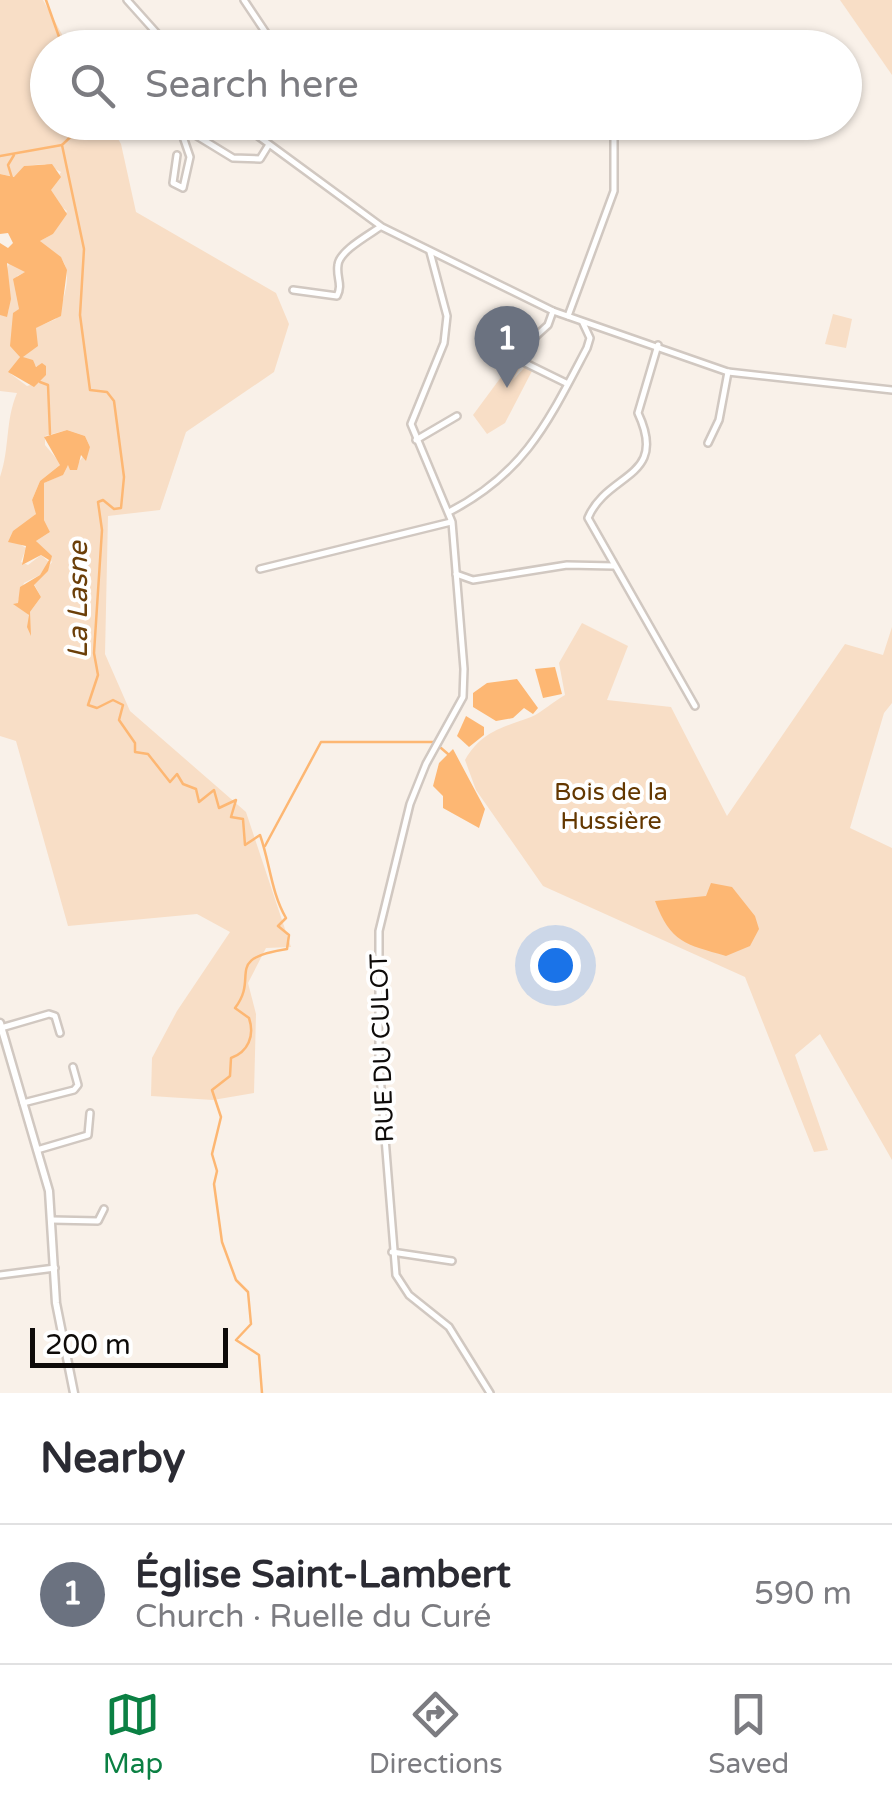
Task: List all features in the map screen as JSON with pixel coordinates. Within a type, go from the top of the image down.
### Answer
[{"type":"street","points":[[127,0],[154,30]]},
{"type":"street","points":[[244,0],[264,30]]},
{"type":"street","points":[[177,155],[173,183],[182,188],[190,157],[185,140]]},
{"type":"street","points":[[207,140],[244,162],[260,159],[269,145]]},
{"type":"street","points":[[262,140],[382,227],[553,311],[658,344],[728,372],[892,390]]},
{"type":"street","points":[[568,316],[614,191],[614,140]]},
{"type":"street","points":[[293,290],[337,296],[341,257],[382,227]]},
{"type":"street","points":[[430,252],[448,316],[444,343],[410,424],[416,440],[457,416]]},
{"type":"street","points":[[553,311],[548,325],[513,358],[566,383]]},
{"type":"street","points":[[580,321],[590,338]]},
{"type":"street","points":[[448,512],[482,495],[520,463],[596,325]]},
{"type":"street","points":[[658,344],[638,413],[648,434],[645,456],[631,477],[598,498],[588,518],[695,706]]},
{"type":"street","points":[[708,443],[719,420],[728,372]]},
{"type":"street","name":"RUE DU CULOT","points":[[416,440],[452,522],[462,697],[415,789],[379,932],[379,1064],[392,1252],[402,1287],[449,1327],[490,1393]]},
{"type":"street","points":[[260,569],[452,522]]},
{"type":"street","points":[[456,574],[473,580],[567,565],[614,566]]},
{"type":"street","points":[[60,1034],[54,1016],[49,1014],[1,1025],[37,1150],[52,1220],[61,1336],[74,1393]]},
{"type":"street","points":[[23,1103],[74,1090],[78,1085],[73,1067]]},
{"type":"street","points":[[23,1103],[34,1094]]},
{"type":"street","points":[[37,1150],[91,1136],[90,1113]]},
{"type":"street","points":[[52,1220],[98,1221],[104,1209]]},
{"type":"street","points":[[392,1252],[452,1261]]},
{"type":"street","points":[[0,1275],[55,1268]]},
{"type":"green space","points":[[0,0],[43,0],[60,30],[30,30],[30,140],[119,140],[136,212],[276,293],[289,324],[274,372],[186,432],[160,510],[108,516],[105,654],[130,711],[246,812],[291,947],[266,948],[248,983],[256,1014],[254,1093],[213,1100],[151,1096],[152,1058],[177,1011],[230,932],[197,914],[68,926],[16,741],[0,736],[0,477],[17,393],[0,391],[0,315],[8,312],[10,261],[26,272],[17,276],[19,309],[12,343],[20,357],[11,374],[27,386],[34,384],[39,368],[23,357],[35,328],[56,319],[67,278],[64,262],[40,241],[53,234],[67,211],[55,202],[50,190],[61,172],[45,164],[24,166],[15,177],[0,174]],"holes":[[[67,430],[85,436],[90,447],[75,467],[71,463],[62,469],[62,475],[44,483],[44,520],[50,532],[36,541],[52,562],[34,584],[41,597],[30,617],[18,601],[24,583],[40,575],[49,562],[41,555],[28,565],[21,562],[26,548],[18,543],[37,512],[32,500],[40,481],[61,464],[45,445],[45,436]]]},
{"type":"green space","points":[[840,0],[892,0],[892,75],[862,30]]},
{"type":"green space","points":[[833,314],[852,319],[846,348],[825,344]]},
{"type":"green space","points":[[513,361],[521,366],[513,380],[525,367],[532,371],[505,423],[487,434],[473,415]]},
{"type":"green space","name":"Bois de la Hussière","points":[[582,623],[628,646],[607,700],[671,707],[727,816],[845,644],[883,655],[892,627],[892,703],[884,713],[850,828],[892,848],[892,1160],[820,1034],[795,1055],[828,1150],[814,1152],[745,977],[543,886],[476,790],[465,760],[486,737],[535,715],[565,695],[559,663]]},
{"type":"shaded area","points":[[52,164],[61,177],[51,190],[67,214],[53,234],[40,241],[61,257],[67,270],[61,316],[36,328],[38,346],[23,357],[33,360],[36,367],[42,363],[46,366],[46,375],[34,387],[8,372],[20,357],[10,346],[13,313],[19,309],[13,279],[25,272],[7,263],[11,299],[7,317],[0,315],[0,243],[8,248],[13,243],[8,233],[0,234],[0,174],[14,177],[24,166]]},
{"type":"shaded area","points":[[67,430],[85,436],[90,447],[86,461],[81,455],[77,470],[70,470],[68,465],[63,475],[44,483],[44,520],[50,532],[36,541],[52,556],[48,571],[34,585],[41,597],[30,612],[31,636],[27,627],[29,615],[13,604],[18,603],[20,587],[40,575],[49,560],[41,555],[22,565],[26,546],[8,542],[13,531],[36,514],[32,500],[40,481],[60,465],[44,437]]},
{"type":"shaded area","points":[[555,667],[562,694],[543,698],[535,669]]},
{"type":"shaded area","points":[[517,679],[538,708],[533,714],[524,708],[513,718],[496,721],[473,707],[473,693],[487,683]]},
{"type":"shaded area","points":[[466,716],[484,727],[484,735],[469,747],[457,736]]},
{"type":"shaded area","points":[[453,749],[485,809],[479,828],[443,808],[443,796],[433,786],[439,763]]},
{"type":"shaded area","points":[[711,883],[732,887],[755,916],[759,929],[750,946],[726,956],[681,940],[667,926],[655,901],[706,896]]},
{"type":"waterway","name":"La Lasne","points":[[46,0],[57,30]]},
{"type":"waterway","name":"La Lasne","points":[[67,140],[62,145],[84,249],[80,315],[90,390],[107,392],[114,401],[124,477],[121,508],[114,509],[103,500],[98,502],[102,530],[94,653],[98,675],[88,705],[97,708],[113,700],[123,705],[119,720],[135,743],[135,752],[148,754],[170,782],[177,774],[183,784],[196,789],[199,802],[214,790],[219,808],[236,800],[231,817],[243,819],[245,845],[260,835],[286,918],[278,926],[289,935],[287,949],[255,958],[246,970],[245,987],[235,1008],[249,1018],[250,1037],[242,1052],[231,1058],[230,1076],[212,1090],[221,1117],[212,1154],[217,1171],[214,1184],[222,1242],[236,1280],[248,1292],[251,1324],[236,1340],[259,1355],[262,1393]]},
{"type":"waterway","points":[[0,156],[62,145]]},
{"type":"waterway","points":[[12,178],[8,165],[14,155]]},
{"type":"waterway","points":[[40,382],[48,385],[50,434]]},
{"type":"waterway","points":[[265,846],[321,742],[434,742]]},
{"type":"waterway","points":[[441,748],[448,754]]},
{"type":"place","name":"Église Saint-Lambert","points":[[507,388]]}]
